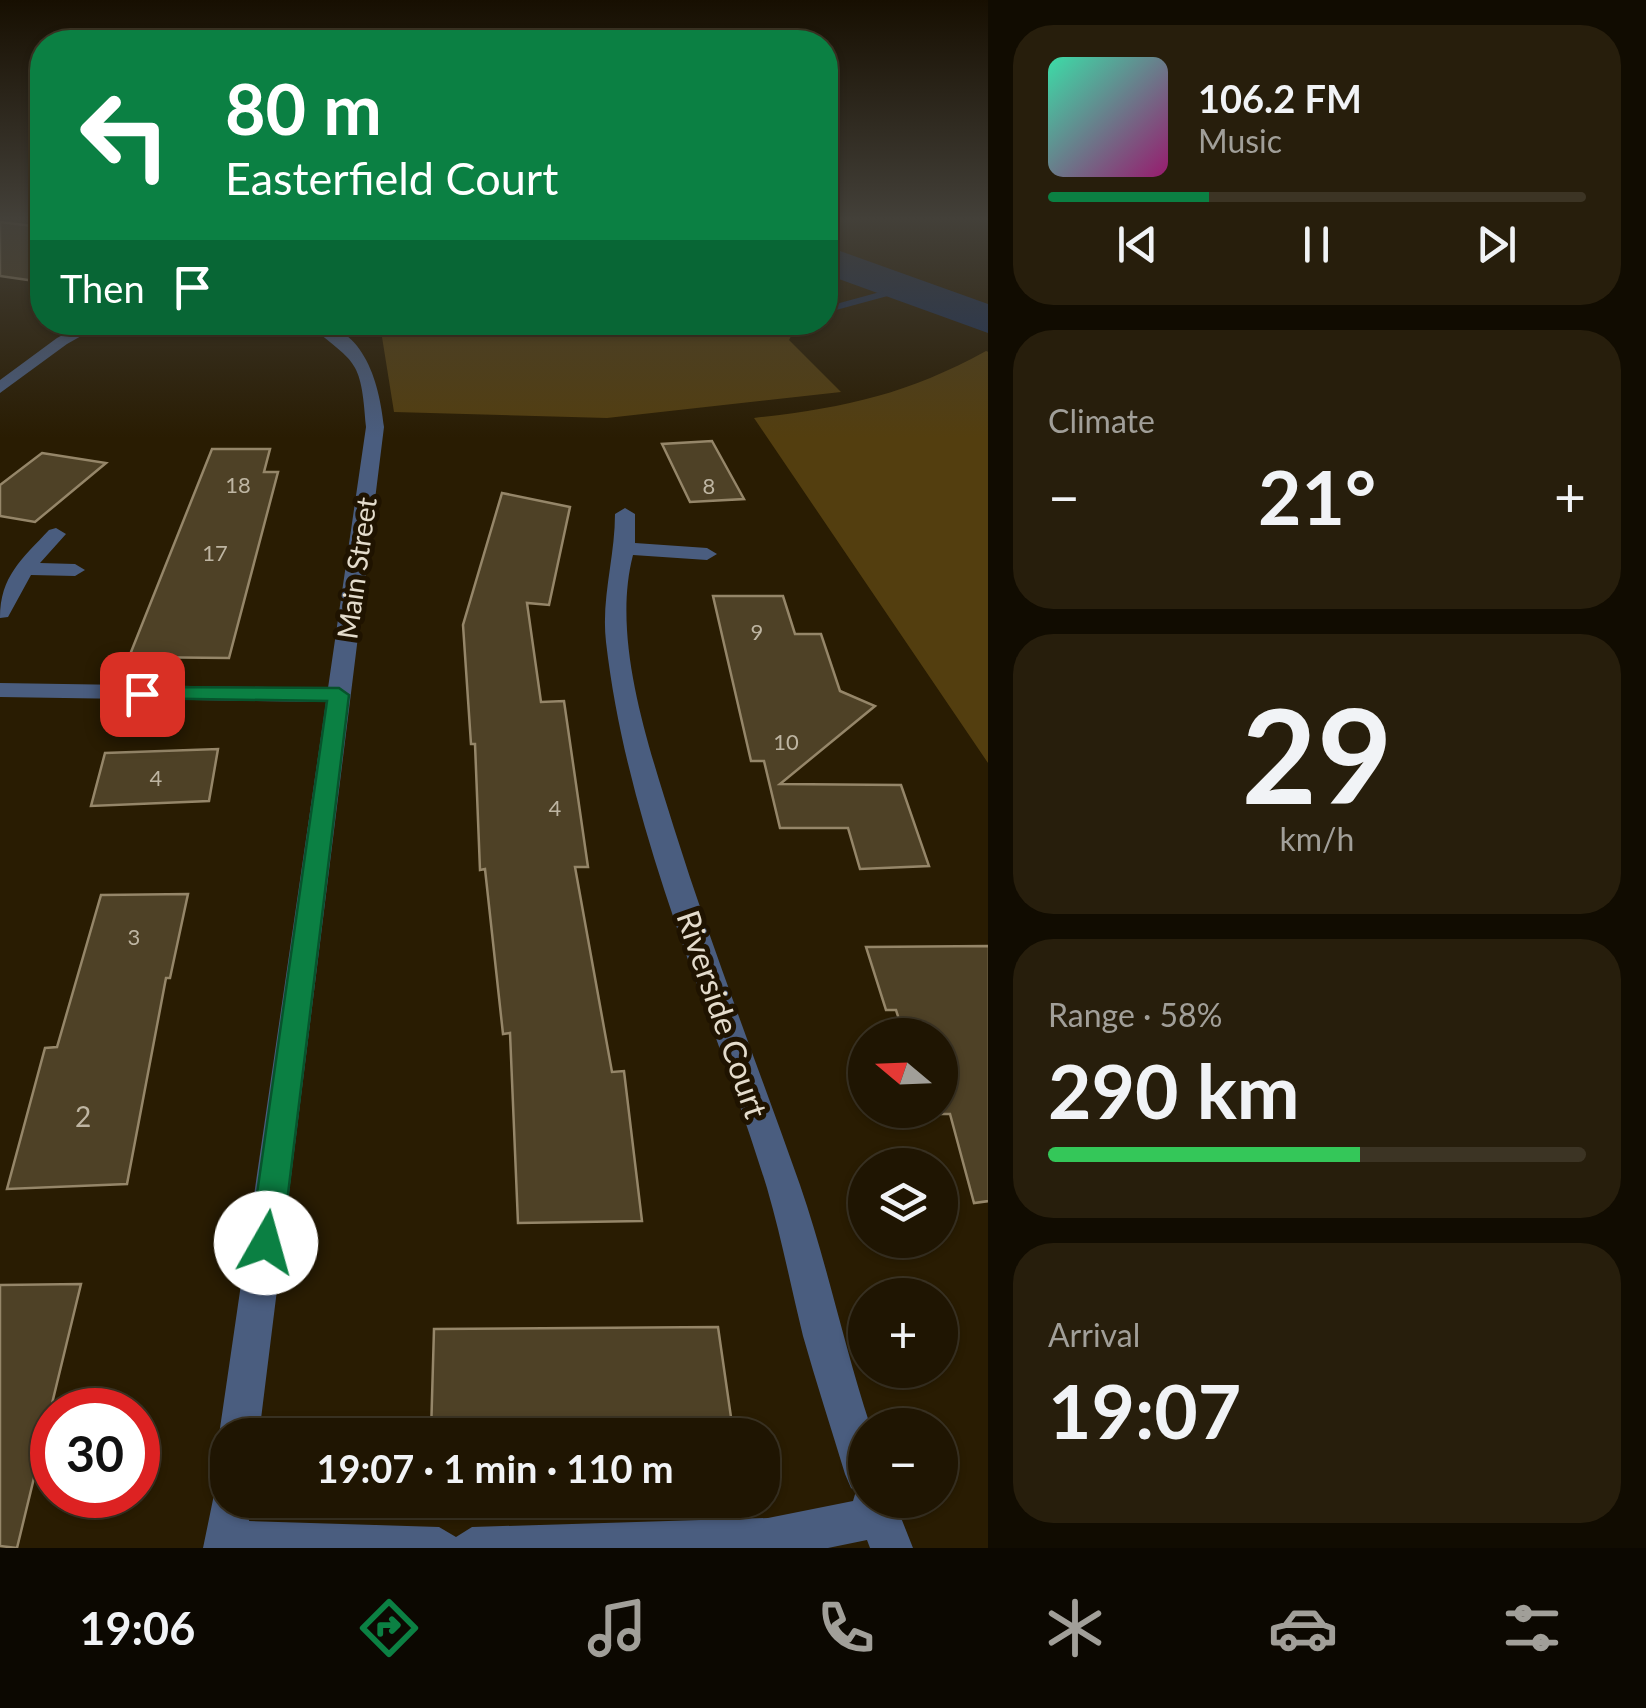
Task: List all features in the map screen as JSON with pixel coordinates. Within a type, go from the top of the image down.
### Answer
[{"type":"street","points":[[0,388],[75,335]]},
{"type":"street","name":"Main Street","points":[[242,1418],[375,428],[372,380],[354,350],[332,335]]},
{"type":"street","name":"Riverside Court","points":[[626,514],[625,548],[616,580],[617,639],[636,742],[695,942],[784,1188],[848,1419]]},
{"type":"street","points":[[0,612],[24,569],[56,534]]},
{"type":"street","points":[[625,548],[707,554]]},
{"type":"street","points":[[24,569],[75,570]]},
{"type":"street","points":[[0,690],[339,695]]},
{"type":"street","points":[[472,1548],[768,1539],[881,1522]]},
{"type":"street","points":[[227,1530],[439,1548]]},
{"type":"shaded area","points":[[792,335],[789,340],[841,392],[607,418],[394,412],[382,337]]},
{"type":"shaded area","points":[[988,352],[988,763],[754,418],[873,397]]},
{"type":"water","points":[[878,293],[958,293],[988,304],[988,333]]},
{"type":"building","points":[[712,441],[744,499],[690,502],[662,444]]},
{"type":"building","points":[[212,449],[270,449],[264,472],[278,472],[229,658],[129,657]]},
{"type":"building","points":[[42,453],[106,463],[35,522],[0,516],[0,485]]},
{"type":"building","points":[[502,493],[570,507],[549,605],[527,603],[541,702],[564,701],[588,867],[575,867],[612,1072],[624,1071],[642,1221],[518,1223],[510,1033],[503,1034],[485,869],[480,870],[475,744],[471,744],[463,625]]},
{"type":"building","points":[[713,596],[783,596],[795,634],[821,634],[840,691],[875,706],[780,784],[901,785],[929,866],[860,869],[848,828],[780,828],[764,761],[751,761]]},
{"type":"building","points":[[218,749],[209,801],[91,806],[105,753]]},
{"type":"building","points":[[188,894],[170,978],[166,978],[127,1184],[7,1189],[45,1048],[57,1047],[101,895]]},
{"type":"building","points":[[988,946],[988,1201],[974,1203],[954,1128],[958,1128],[958,1018],[899,1018],[896,1010],[886,1010],[866,947]]},
{"type":"building","points":[[81,1284],[56,1388],[30,1388],[30,1494],[17,1548],[0,1546],[0,1285]]},
{"type":"building","points":[[718,1327],[731,1418],[431,1418],[434,1329]]},
{"type":"waterway","points":[[838,306],[886,293]]},
{"type":"route","points":[[142,694],[339,695],[266,1243]]}]
